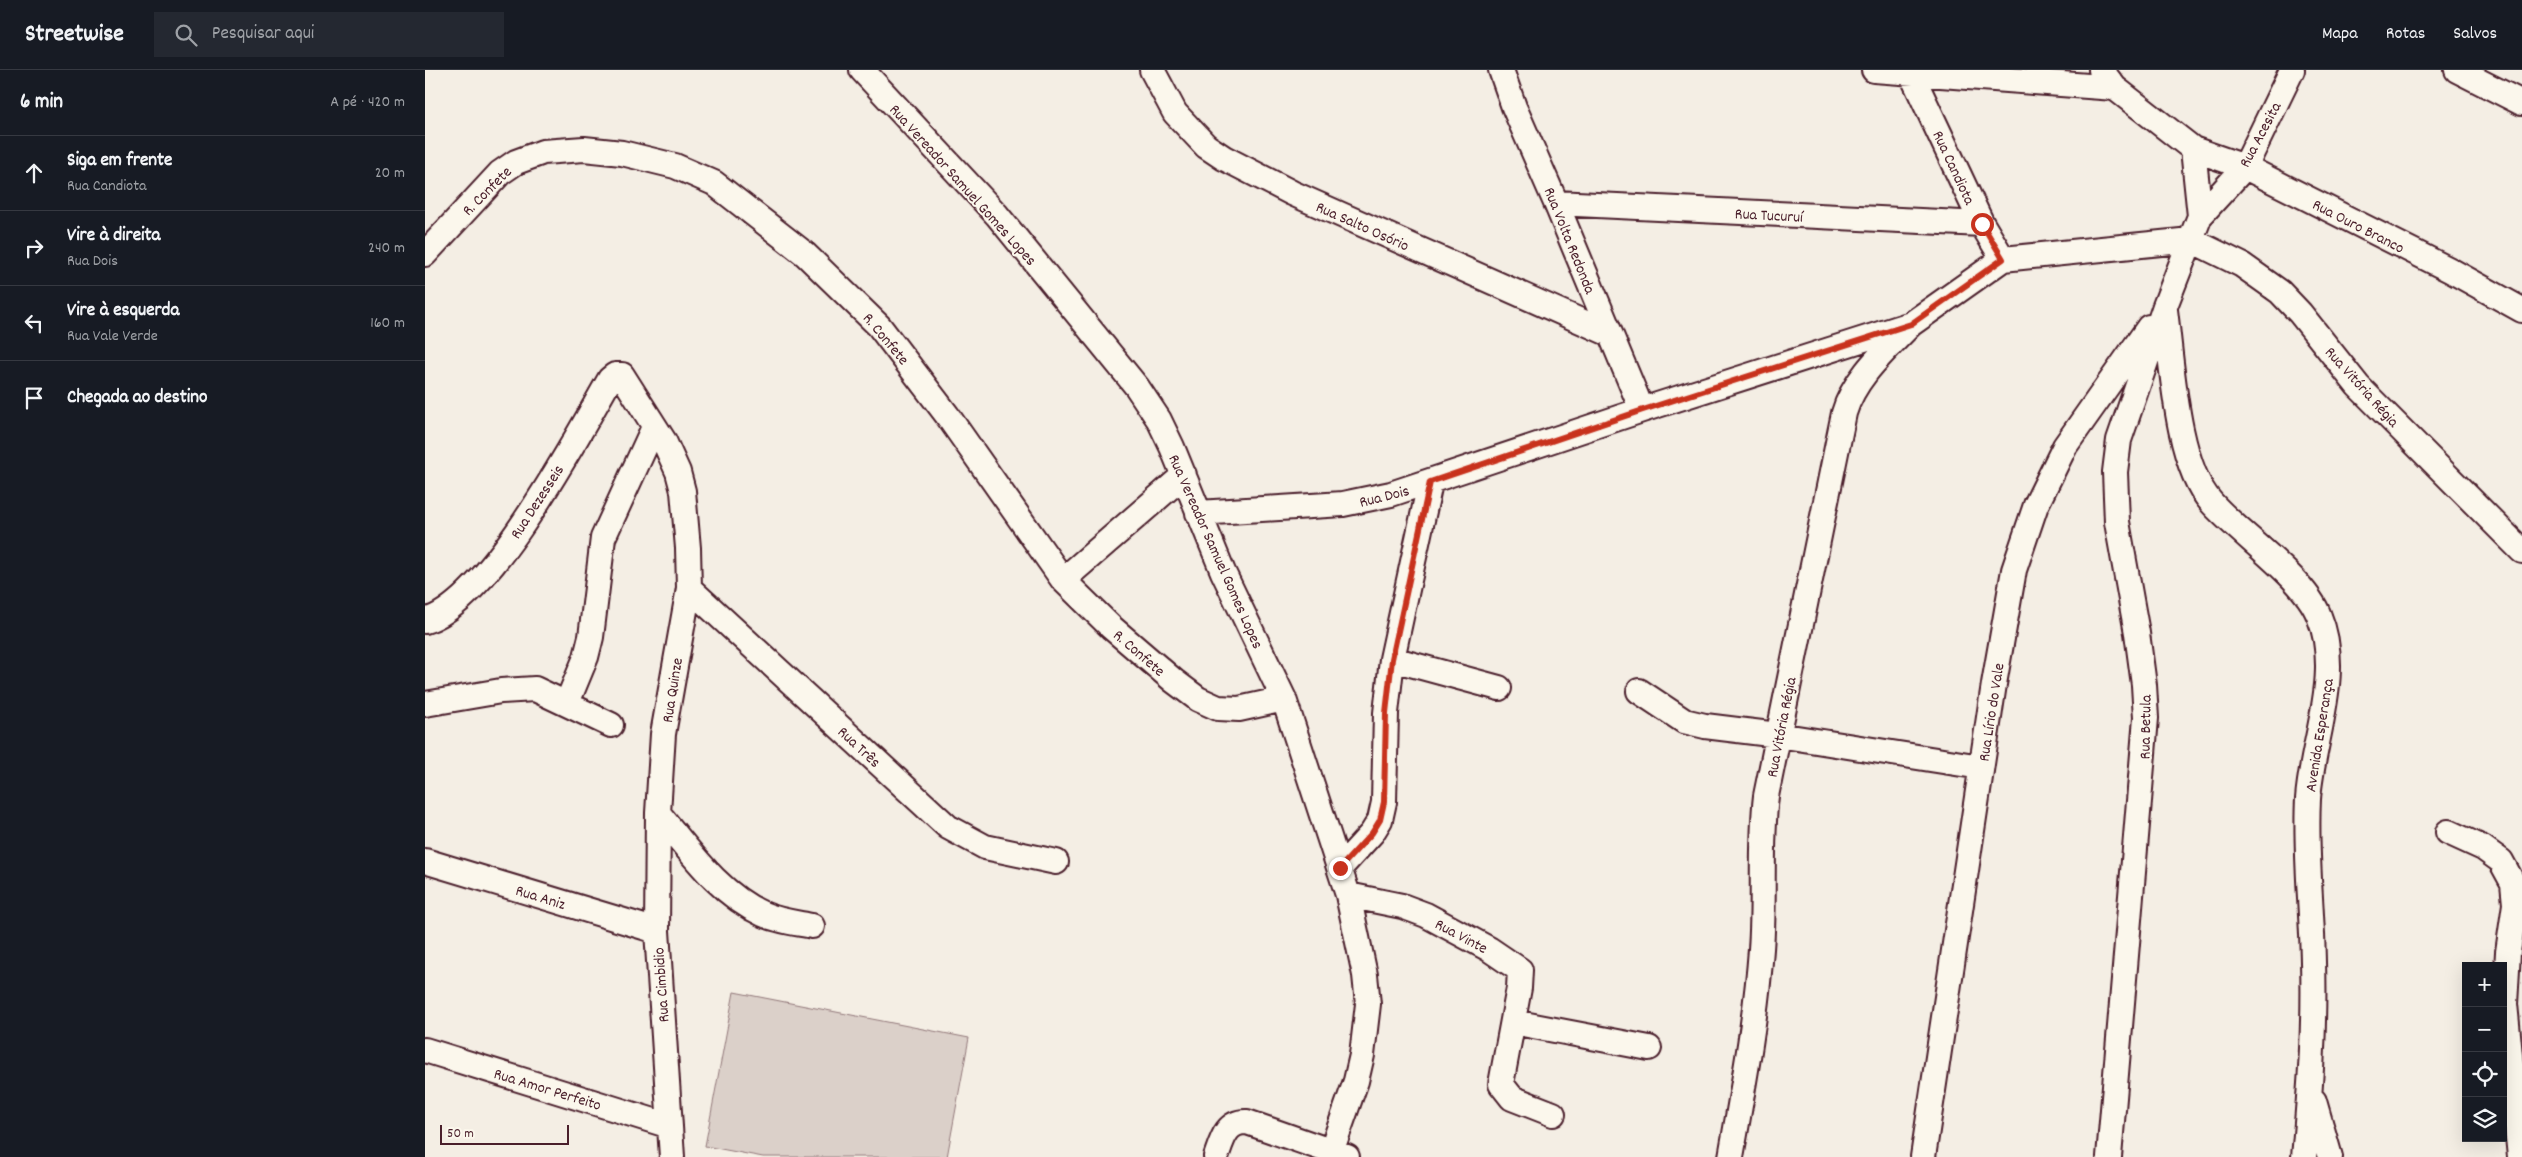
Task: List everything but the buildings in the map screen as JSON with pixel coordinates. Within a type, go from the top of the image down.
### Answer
[{"type":"street","name":"Rua Vereador Samuel Gomes Lopes","points":[[862,70],[997,215],[1137,387],[1159,420],[1234,596],[1284,698],[1348,895],[1365,975],[1368,1004],[1366,1030],[1339,1155]]},
{"type":"street","name":"Rua Salto Osório","points":[[1152,70],[1175,113],[1189,130],[1223,158],[1292,193],[1609,334]]},
{"type":"street","name":"Rua Volta Redonda","points":[[1501,70],[1513,107],[1557,203],[1609,334],[1643,410]]},
{"type":"street","points":[[1874,70],[1911,73],[2108,79]]},
{"type":"street","name":"Rua Acesita","points":[[2200,216],[2245,167],[2292,70]]},
{"type":"street","points":[[2457,70],[2522,103]]},
{"type":"street","name":"Rua Candiota","points":[[1911,73],[1982,224],[2003,259]]},
{"type":"street","name":"Rua Ouro Branco","points":[[2108,79],[2193,149],[2245,167],[2450,270],[2522,310]]},
{"type":"street","name":"R. Confete","points":[[425,254],[500,173],[516,162],[543,152],[584,149],[648,158],[702,177],[727,191],[805,254],[879,326],[947,415],[1063,580],[1111,627],[1174,681],[1198,699],[1218,708],[1239,709],[1284,698]]},
{"type":"street","points":[[2165,306],[2200,216],[2193,149]]},
{"type":"street","name":"Rua Tucuruí","points":[[1557,203],[1982,224]]},
{"type":"street","points":[[2003,259],[2191,240]]},
{"type":"street","name":"Rua Vitória Régia","points":[[2191,240],[2242,265],[2280,292],[2300,313],[2358,386],[2522,551]]},
{"type":"street","name":"Rua Dois","points":[[1198,513],[1343,504],[1391,494],[1430,482],[1643,410],[1911,324],[2003,259]]},
{"type":"street","name":"Rua Lírio do Vale","points":[[1923,1157],[1981,767],[2009,594],[2022,542],[2036,505],[2065,446],[2165,306]]},
{"type":"street","name":"Avenida Esperança","points":[[2165,306],[2183,442],[2193,472],[2209,500],[2299,584],[2319,614],[2326,634],[2328,666],[2325,699],[2311,768],[2308,801],[2313,964],[2310,1088],[2304,1157]]},
{"type":"street","name":"Rua Betula","points":[[2109,1157],[2146,718],[2138,642],[2117,522],[2115,472],[2124,425],[2165,306]]},
{"type":"street","name":"Rua Vitória Régia","points":[[1736,1151],[1759,983],[1763,911],[1763,824],[1778,735],[1847,400],[1862,378],[1911,324]]},
{"type":"street","name":"Rua Dezesseis","points":[[425,621],[458,603],[487,573],[534,506],[610,380],[619,374],[622,375],[628,384]]},
{"type":"street","name":"Rua Quinze","points":[[628,384],[671,456],[683,491],[688,548],[689,588],[663,734],[658,813]]},
{"type":"street","points":[[567,703],[586,656],[591,637],[603,538],[654,427]]},
{"type":"street","points":[[1063,580],[1184,475]]},
{"type":"street","points":[[1340,868],[1372,833],[1380,820],[1384,802],[1386,713],[1392,659],[1430,482]]},
{"type":"street","name":"Rua Três","points":[[689,588],[948,827],[985,847],[1056,862]]},
{"type":"street","points":[[1392,659],[1499,688]]},
{"type":"street","points":[[425,704],[525,688],[535,689],[611,725]]},
{"type":"street","points":[[1639,691],[1671,714],[1694,724],[1778,735],[1981,767]]},
{"type":"street","points":[[658,813],[710,875],[746,905],[765,915],[812,926]]},
{"type":"street","name":"Rua Cimbidio","points":[[658,813],[657,931],[672,1157]]},
{"type":"street","points":[[2448,832],[2483,848],[2501,861],[2513,884],[2515,904],[2508,952],[2505,1004],[2520,1157]]},
{"type":"street","name":"Rua Aniz","points":[[425,861],[657,931]]},
{"type":"street","name":"Rua Vinte","points":[[1348,895],[1402,906],[1426,915],[1517,966],[1521,974],[1501,1080],[1503,1089],[1519,1102],[1553,1114]]},
{"type":"street","points":[[1513,1022],[1649,1048]]},
{"type":"street","name":"Rua Amor Perfeito","points":[[425,1050],[670,1126]]},
{"type":"street","points":[[2310,1088],[2330,1157]]},
{"type":"street","points":[[1216,1157],[1226,1132],[1231,1125],[1239,1121],[1247,1122],[1339,1155]]},
{"type":"shaded area","points":[[734,992],[969,1038],[947,1157],[763,1157],[705,1146]]},
{"type":"route","points":[[1340,868],[1360,848],[1380,820],[1384,802],[1387,689],[1430,482],[1643,410],[1911,324],[2003,259],[1982,224]]}]
